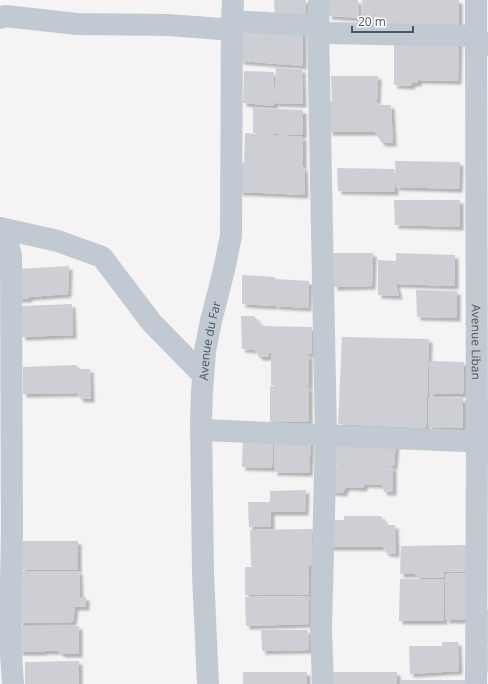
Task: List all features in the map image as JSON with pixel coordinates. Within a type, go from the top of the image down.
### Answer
[{"type":"street","points":[[319,0],[318,26],[326,435],[321,629],[323,684]]},
{"type":"street","name":"Avenue Liban","points":[[476,0],[482,40],[483,441],[476,684]]},
{"type":"street","points":[[0,18],[5,16],[77,24],[168,25],[221,29],[227,27],[233,10],[318,26],[326,33],[482,40]]},
{"type":"street","name":"Avenue du Far","points":[[208,684],[203,574],[201,420],[205,351],[231,236],[233,10]]},
{"type":"street","points":[[0,228],[58,241],[102,257],[152,323],[203,375]]},
{"type":"street","points":[[0,233],[7,240],[11,255],[12,530],[10,638],[13,684]]},
{"type":"street","points":[[202,430],[483,441]]},
{"type":"building","points":[[274,0],[306,0],[305,17],[275,17]]},
{"type":"building","points":[[326,0],[358,0],[359,18],[329,16]]},
{"type":"building","points":[[362,0],[393,0],[393,27],[363,25]]},
{"type":"building","points":[[393,0],[459,0],[459,27],[394,26]]},
{"type":"building","points":[[240,25],[303,28],[303,66],[240,61]]},
{"type":"building","points":[[459,37],[458,81],[418,80],[418,83],[412,83],[411,86],[394,85],[394,44]]},
{"type":"building","points":[[276,68],[302,69],[303,104],[274,103]]},
{"type":"building","points":[[244,71],[274,72],[274,106],[243,103]]},
{"type":"building","points":[[331,76],[378,76],[377,101],[375,101],[380,105],[391,105],[393,143],[382,143],[375,132],[329,132],[329,101],[332,101]]},
{"type":"building","points":[[253,108],[303,110],[303,135],[253,133]]},
{"type":"building","points":[[245,133],[303,137],[303,166],[268,164],[304,167],[305,195],[239,192],[239,162],[244,163]]},
{"type":"building","points":[[395,161],[460,162],[459,189],[396,187]]},
{"type":"building","points":[[337,168],[394,169],[395,192],[338,191]]},
{"type":"building","points":[[394,200],[460,200],[460,227],[395,225]]},
{"type":"building","points":[[333,253],[373,253],[372,286],[334,287]]},
{"type":"building","points":[[396,253],[455,255],[455,286],[396,284],[399,296],[378,295],[378,260],[396,261]]},
{"type":"building","points":[[69,266],[68,294],[18,299],[16,269]]},
{"type":"building","points":[[242,275],[309,281],[308,308],[275,306],[275,281],[274,306],[242,304]]},
{"type":"building","points":[[416,290],[457,291],[457,318],[417,317]]},
{"type":"building","points":[[72,304],[73,335],[22,337],[22,306]]},
{"type":"building","points":[[241,316],[254,316],[262,326],[312,327],[311,354],[269,353],[268,357],[259,357],[255,350],[242,349]]},
{"type":"building","points":[[342,337],[429,339],[426,428],[338,424]]},
{"type":"building","points":[[271,354],[309,355],[309,386],[271,385]]},
{"type":"building","points":[[430,361],[464,362],[463,394],[429,394]]},
{"type":"building","points":[[76,365],[80,369],[90,369],[91,399],[81,399],[77,393],[23,394],[23,367]]},
{"type":"building","points":[[270,386],[309,387],[309,422],[270,422]]},
{"type":"building","points":[[428,397],[463,398],[463,428],[428,427]]},
{"type":"building","points":[[243,434],[273,435],[272,468],[242,467]]},
{"type":"building","points":[[274,437],[311,439],[309,473],[274,472]]},
{"type":"building","points":[[334,441],[396,441],[394,466],[334,465]]},
{"type":"building","points":[[331,466],[393,467],[393,492],[384,492],[382,485],[365,484],[363,488],[346,487],[343,493],[330,492]]},
{"type":"building","points":[[306,490],[305,512],[271,512],[271,527],[249,527],[248,502],[270,502],[270,491]]},
{"type":"building","points":[[344,516],[381,516],[386,525],[395,525],[396,554],[386,553],[383,547],[330,547],[330,520],[344,520]]},
{"type":"building","points":[[312,529],[311,566],[309,566],[309,595],[245,595],[245,567],[255,567],[251,566],[250,530]]},
{"type":"building","points":[[22,541],[78,541],[78,570],[21,570]]},
{"type":"building","points":[[466,545],[467,572],[444,572],[444,578],[418,578],[415,574],[400,574],[401,546]]},
{"type":"building","points":[[19,571],[79,571],[80,597],[86,597],[86,607],[75,607],[73,622],[19,623]]},
{"type":"building","points":[[468,573],[467,620],[446,620],[445,574]]},
{"type":"building","points":[[400,579],[444,579],[444,621],[399,621]]},
{"type":"building","points":[[309,596],[309,624],[246,626],[245,597]]},
{"type":"building","points":[[486,610],[488,610],[488,645],[485,645]]},
{"type":"building","points":[[19,626],[79,626],[79,654],[62,654],[58,651],[19,652]]},
{"type":"building","points":[[261,630],[308,630],[309,650],[262,651]]},
{"type":"building","points":[[442,642],[458,642],[459,671],[410,674],[409,646],[442,646]]},
{"type":"building","points":[[485,647],[488,647],[488,671],[485,671]]},
{"type":"building","points":[[79,661],[79,684],[25,684],[25,662]]},
{"type":"building","points":[[243,672],[307,672],[307,684],[243,684]]},
{"type":"building","points":[[332,672],[397,672],[397,684],[333,684]]},
{"type":"building","points":[[400,680],[467,680],[467,684],[400,684]]}]
